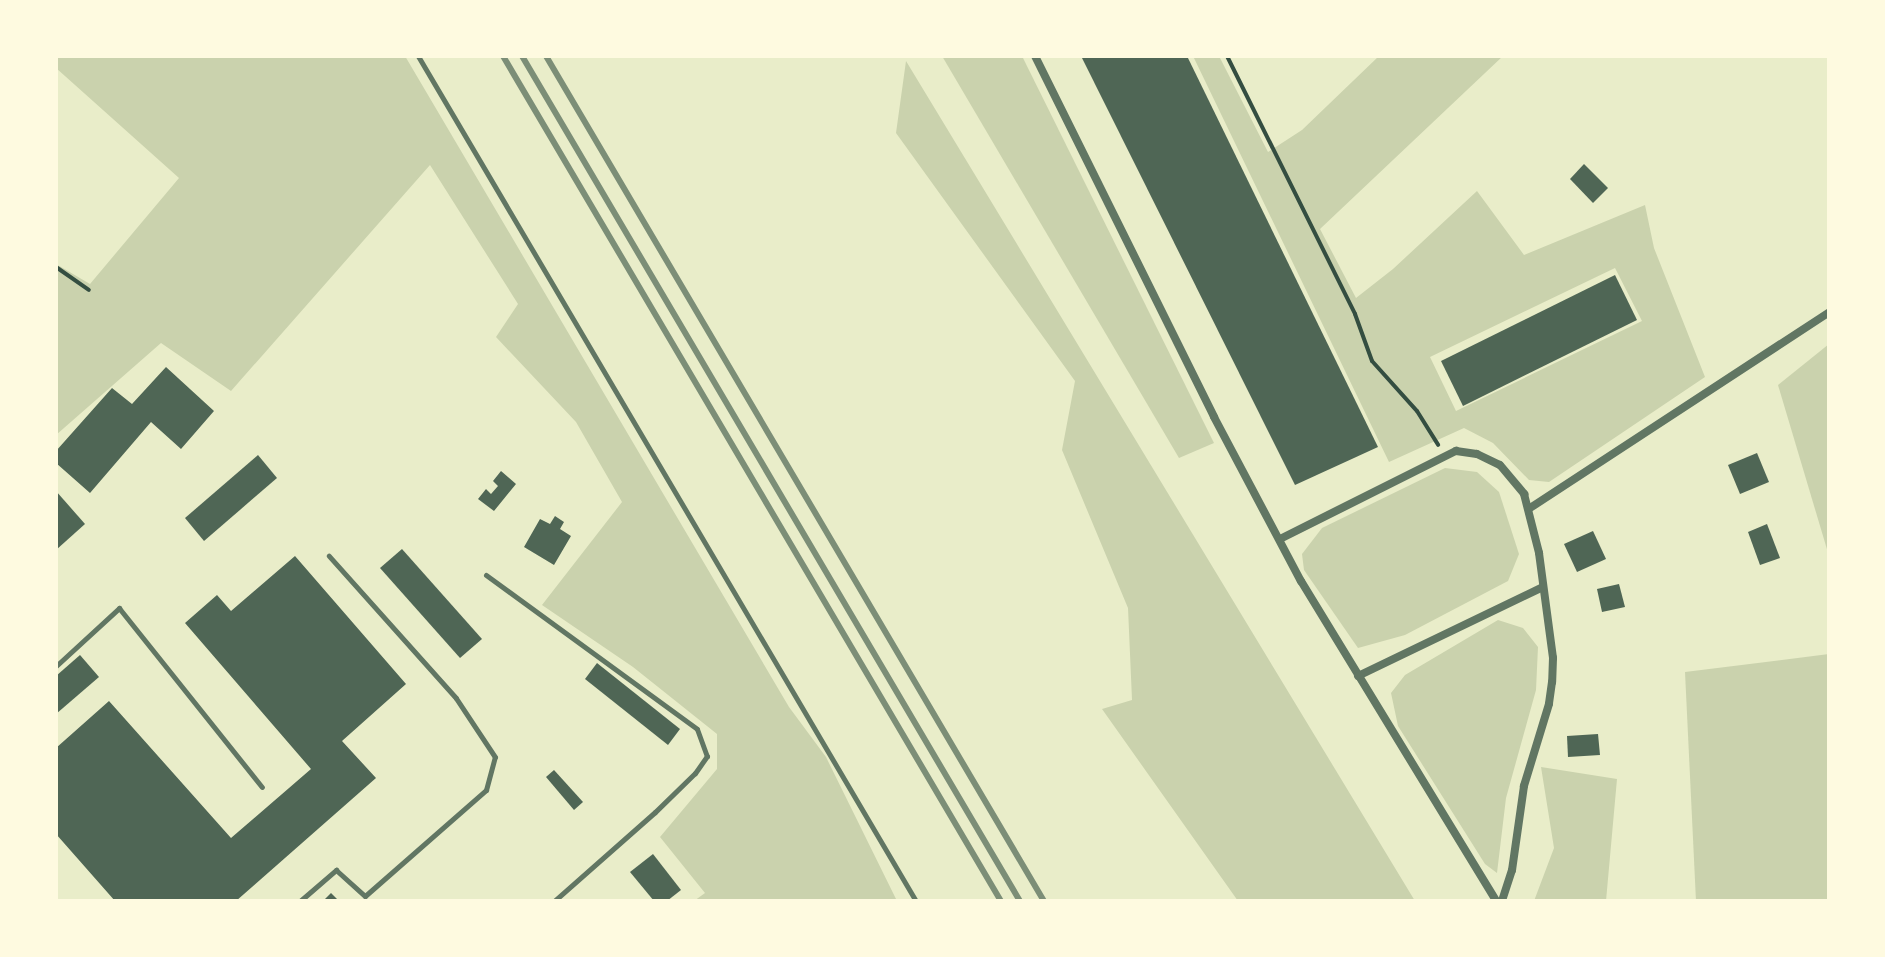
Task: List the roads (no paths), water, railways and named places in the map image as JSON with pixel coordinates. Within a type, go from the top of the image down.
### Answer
[{"type":"street","points":[[1035,56],[1214,417],[1280,539],[1358,676],[1496,901]]},
{"type":"street","points":[[1530,508],[1829,312]]},
{"type":"street","points":[[1280,539],[1442,455],[1467,451],[1500,465],[1518,484],[1530,508],[1553,658],[1549,704],[1524,786],[1512,870],[1502,901]]},
{"type":"street","points":[[1358,676],[1543,587]]},
{"type":"lane","points":[[418,56],[916,901]]},
{"type":"lane","points":[[300,901],[336,870],[365,896],[486,790],[495,757],[456,698],[329,556]]},
{"type":"lane","points":[[486,575],[697,729],[707,756],[695,773],[655,812],[554,901]]},
{"type":"lane","points":[[56,666],[119,608],[262,787]]},
{"type":"railway","points":[[503,56],[1001,901]]},
{"type":"railway","points":[[522,56],[1020,901]]},
{"type":"railway","points":[[546,56],[1044,901]]}]
